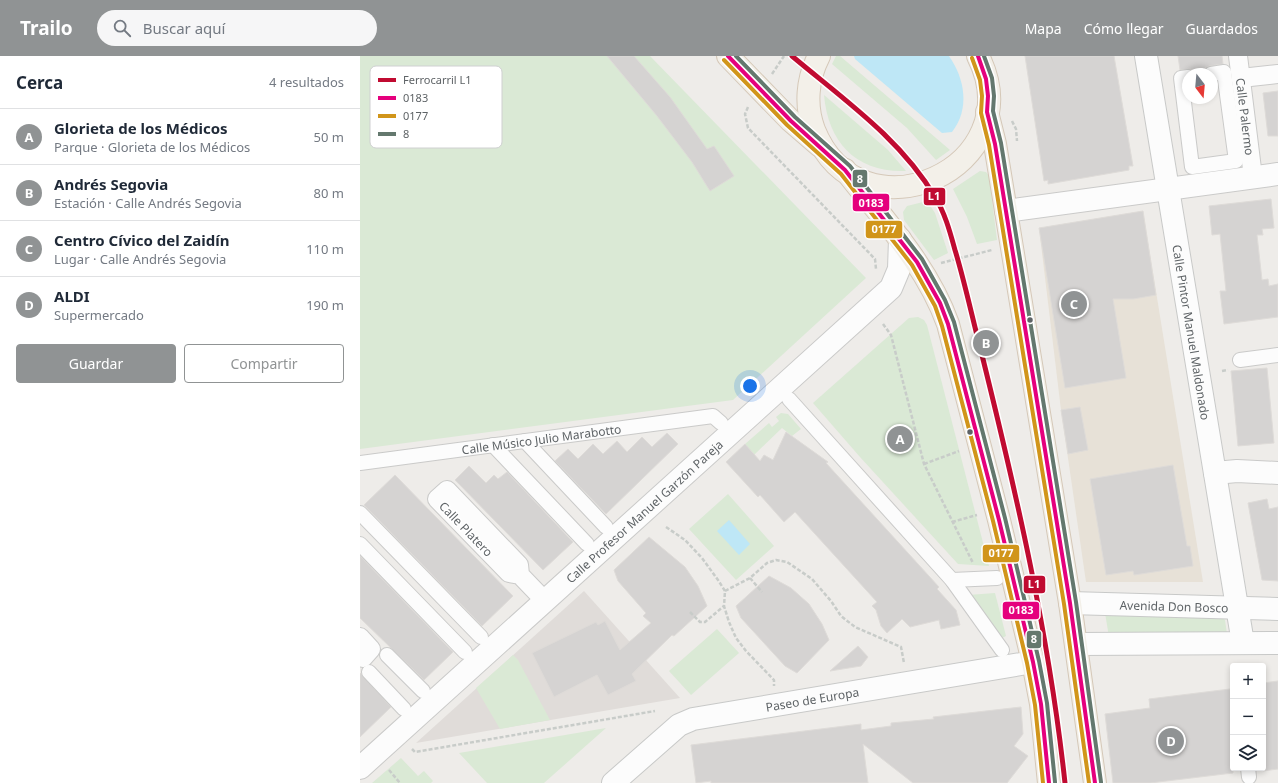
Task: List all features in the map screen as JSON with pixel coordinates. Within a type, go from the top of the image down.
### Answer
[{"type":"main road","points":[[728,56],[791,121],[826,151],[845,170],[900,239],[926,277],[940,303],[948,324],[999,520],[1033,662],[1041,704],[1049,783]]},
{"type":"main road","points":[[819,56],[812,73],[808,99],[813,126],[826,151]]},
{"type":"main road","points":[[845,170],[870,183],[891,187],[912,186],[936,179],[952,169],[969,153],[983,128],[987,112],[988,96],[986,80],[978,56]]},
{"type":"main road","name":"Calle Pintor Manuel Maldonado","points":[[1146,56],[1242,643]]},
{"type":"main road","points":[[987,112],[995,144],[1070,603],[1095,783]]},
{"type":"main road","points":[[1006,211],[1278,174]]},
{"type":"main road","name":"Calle Profesor Manuel Garzón Pareja","points":[[360,768],[891,288],[899,269],[900,239]]},
{"type":"main road","points":[[1215,473],[1237,471],[1278,473]]},
{"type":"main road","name":"Avenida Don Bosco","points":[[1070,603],[1278,609]]},
{"type":"main road","points":[[1076,644],[1278,643]]},
{"type":"main road","name":"Paseo de Europa","points":[[613,783],[679,725],[693,719],[1033,662]]},
{"type":"street","name":"Calle Palermo","points":[[1238,56],[1254,177]]},
{"type":"street","points":[[1184,104],[1192,167],[1236,161],[1224,72],[1218,73]]},
{"type":"street","points":[[1241,78],[1278,74]]},
{"type":"street","points":[[1240,360],[1278,355]]},
{"type":"street","points":[[789,399],[952,580],[1002,650]]},
{"type":"street","name":"Calle Músico Julio Marabotto","points":[[360,463],[713,416],[720,423]]},
{"type":"street","name":"Calle Profesor Manuel Garzón Pareja","points":[[525,441],[606,527]]},
{"type":"street","name":"Calle Profesor Manuel Garzón Pareja","points":[[493,445],[587,544]]},
{"type":"street","name":"Calle Platero","points":[[520,575],[519,565],[447,490],[437,499],[509,573],[520,575],[545,601]]},
{"type":"street","points":[[360,513],[481,637]]},
{"type":"street","points":[[360,544],[465,652]]},
{"type":"street","points":[[952,580],[997,578]]},
{"type":"street","points":[[360,637],[371,649],[363,658],[360,655]]},
{"type":"street","points":[[387,655],[423,691]]},
{"type":"street","points":[[368,672],[404,708]]},
{"type":"path","points":[[761,91],[749,106],[745,114],[748,128],[876,259],[876,271],[891,288]]},
{"type":"path","points":[[938,266],[943,261],[996,249]]},
{"type":"path","points":[[879,319],[891,335],[924,464],[974,565]]},
{"type":"path","points":[[924,464],[964,450]]},
{"type":"path","points":[[952,522],[981,514]]},
{"type":"path","points":[[666,526],[685,540],[702,558],[725,591],[724,606],[736,638],[746,651],[774,680]]},
{"type":"path","points":[[725,591],[750,578],[767,563],[776,560],[787,562],[812,579],[831,601],[841,616],[855,627],[901,647],[905,667]]},
{"type":"path","points":[[750,578],[762,592]]},
{"type":"path","points":[[690,612],[700,622],[705,622],[724,606]]},
{"type":"path","points":[[408,744],[415,752],[655,711]]},
{"type":"path","points":[[384,765],[400,783]]},
{"type":"shaded area","points":[[1143,211],[1203,582],[1086,582],[1061,410],[1039,228]]},
{"type":"shaded area","points":[[584,591],[680,698],[416,743]]},
{"type":"green space","points":[[360,56],[650,56],[866,278],[733,400],[360,449]]},
{"type":"green space","points":[[836,56],[840,56],[950,150],[936,160],[907,128],[832,64]]},
{"type":"green space","points":[[824,95],[888,150],[906,171],[873,167],[848,152],[839,141],[832,127],[827,112]]},
{"type":"green space","points":[[980,171],[986,172],[989,176],[997,240],[977,244],[967,217],[953,189]]},
{"type":"green space","points":[[927,201],[935,213],[948,253],[934,260],[904,220],[903,212],[907,206]]},
{"type":"green space","points":[[918,317],[924,320],[927,325],[989,566],[958,564],[860,457],[813,403],[909,318]]},
{"type":"green space","points":[[781,413],[788,414],[801,429],[792,436],[782,428],[754,455],[745,444],[769,423],[772,427],[779,421],[776,417]]},
{"type":"green space","points":[[728,494],[774,546],[736,580],[689,529]]},
{"type":"green space","points":[[995,593],[1006,636],[1000,639],[968,595]]},
{"type":"green space","points":[[1105,613],[1219,616],[1225,620],[1227,634],[1109,637]]},
{"type":"green space","points":[[717,629],[739,653],[691,695],[669,671]]},
{"type":"green space","points":[[513,655],[518,660],[550,720],[500,729],[476,688]]},
{"type":"green space","points":[[606,728],[544,783],[487,783],[459,753]]},
{"type":"green space","points":[[401,758],[418,776],[424,771],[433,781],[431,783],[372,783]]},
{"type":"water","points":[[854,56],[949,56],[959,74],[963,94],[961,114],[958,123],[952,132],[942,133],[855,59]]},
{"type":"water","points":[[729,520],[750,544],[739,555],[717,531]]},
{"type":"building","points":[[607,56],[634,56],[670,97],[707,149],[714,146],[734,176],[710,191],[692,162],[657,116]]},
{"type":"building","points":[[1025,56],[1114,56],[1133,166],[1129,166],[1129,170],[1048,184],[1048,180],[1044,181]]},
{"type":"building","points":[[1178,56],[1222,56],[1223,64],[1205,68],[1182,68],[1182,70],[1180,70]]},
{"type":"building","points":[[1278,91],[1278,136],[1268,136],[1263,93]]},
{"type":"building","points":[[1271,199],[1274,228],[1262,229],[1263,235],[1257,235],[1262,280],[1268,279],[1269,286],[1278,284],[1278,317],[1224,324],[1220,291],[1226,291],[1220,234],[1212,235],[1209,206]]},
{"type":"building","points":[[1143,211],[1156,295],[1133,299],[1113,299],[1126,378],[1065,388],[1039,228]]},
{"type":"building","points":[[1267,368],[1274,443],[1238,446],[1231,371]]},
{"type":"building","points":[[1080,407],[1088,450],[1068,454],[1061,410]]},
{"type":"building","points":[[786,432],[828,462],[826,463],[939,587],[937,589],[956,610],[960,625],[941,629],[939,620],[910,627],[902,619],[887,633],[881,626],[876,610],[872,606],[877,602],[795,512],[784,522],[760,495],[758,497],[726,462],[745,444],[760,461],[764,455],[773,460]]},
{"type":"building","points":[[667,433],[678,444],[606,514],[555,461],[568,449],[578,459],[593,444],[603,454],[617,441],[627,452],[642,437],[652,447]]},
{"type":"building","points":[[1173,465],[1187,546],[1190,546],[1193,566],[1134,575],[1133,571],[1106,575],[1090,479]]},
{"type":"building","points":[[469,466],[486,483],[494,475],[498,479],[507,472],[573,542],[543,570],[455,480]]},
{"type":"building","points":[[395,475],[513,596],[482,626],[364,505]]},
{"type":"building","points":[[1267,499],[1269,509],[1278,507],[1278,581],[1262,580],[1248,503]]},
{"type":"building","points":[[649,537],[685,567],[698,586],[707,606],[674,636],[672,635],[632,674],[636,681],[608,695],[597,675],[554,697],[532,653],[596,622],[598,625],[605,621],[620,650],[651,623],[643,616],[646,613],[618,581],[614,570]]},
{"type":"building","points":[[360,556],[453,652],[424,680],[360,618]]},
{"type":"building","points":[[769,576],[791,588],[809,604],[822,624],[829,640],[797,673],[785,666],[741,618],[736,606]]},
{"type":"building","points":[[858,646],[868,657],[861,666],[830,671]]},
{"type":"building","points":[[360,673],[391,707],[360,737]]},
{"type":"building","points":[[1278,681],[1278,769],[1266,771],[1266,699],[1266,683]]},
{"type":"building","points":[[1230,689],[1230,771],[1233,771],[1233,773],[1150,783],[1113,783],[1105,714],[1150,708],[1149,699]]},
{"type":"building","points":[[1021,707],[1023,734],[1014,746],[1028,756],[1007,783],[913,783],[863,744],[868,783],[711,783],[711,781],[696,783],[691,745],[861,724],[861,730],[891,726],[891,723],[934,719],[933,717]]},
{"type":"rail line","name":"L1","points":[[792,56],[851,104],[888,138],[921,176],[939,203],[944,216],[965,287],[1019,512],[1050,673],[1065,783]]},
{"type":"transit line","name":"0183","points":[[728,56],[791,121],[845,170],[917,262],[940,303],[948,324],[999,520],[1033,662],[1041,704],[1049,783]]},
{"type":"transit line","name":"8","points":[[736,56],[795,117],[850,166],[922,259],[945,300],[954,322],[1005,518],[1039,661],[1047,703],[1055,782]]},
{"type":"transit line","name":"0183","points":[[978,56],[986,79],[988,96],[987,112],[995,144],[1070,603],[1095,783]]},
{"type":"transit line","name":"8","points":[[984,56],[992,78],[994,96],[993,111],[1001,143],[1076,602],[1101,782]]},
{"type":"transit line","name":"0177","points":[[972,58],[980,80],[982,96],[981,113],[989,145],[1064,604],[1089,783]]},
{"type":"transit line","name":"0177","points":[[724,60],[787,125],[841,174],[912,265],[935,306],[942,326],[993,521],[1027,663],[1035,705],[1043,783]]},
{"type":"place","name":"Centro Cívico del Zaidín","points":[[1074,304]]},
{"type":"place","name":"Andrés Segovia","points":[[986,343]]},
{"type":"place","name":"Glorieta de los Médicos","points":[[900,439]]},
{"type":"place","name":"ALDI","points":[[1171,741]]}]
